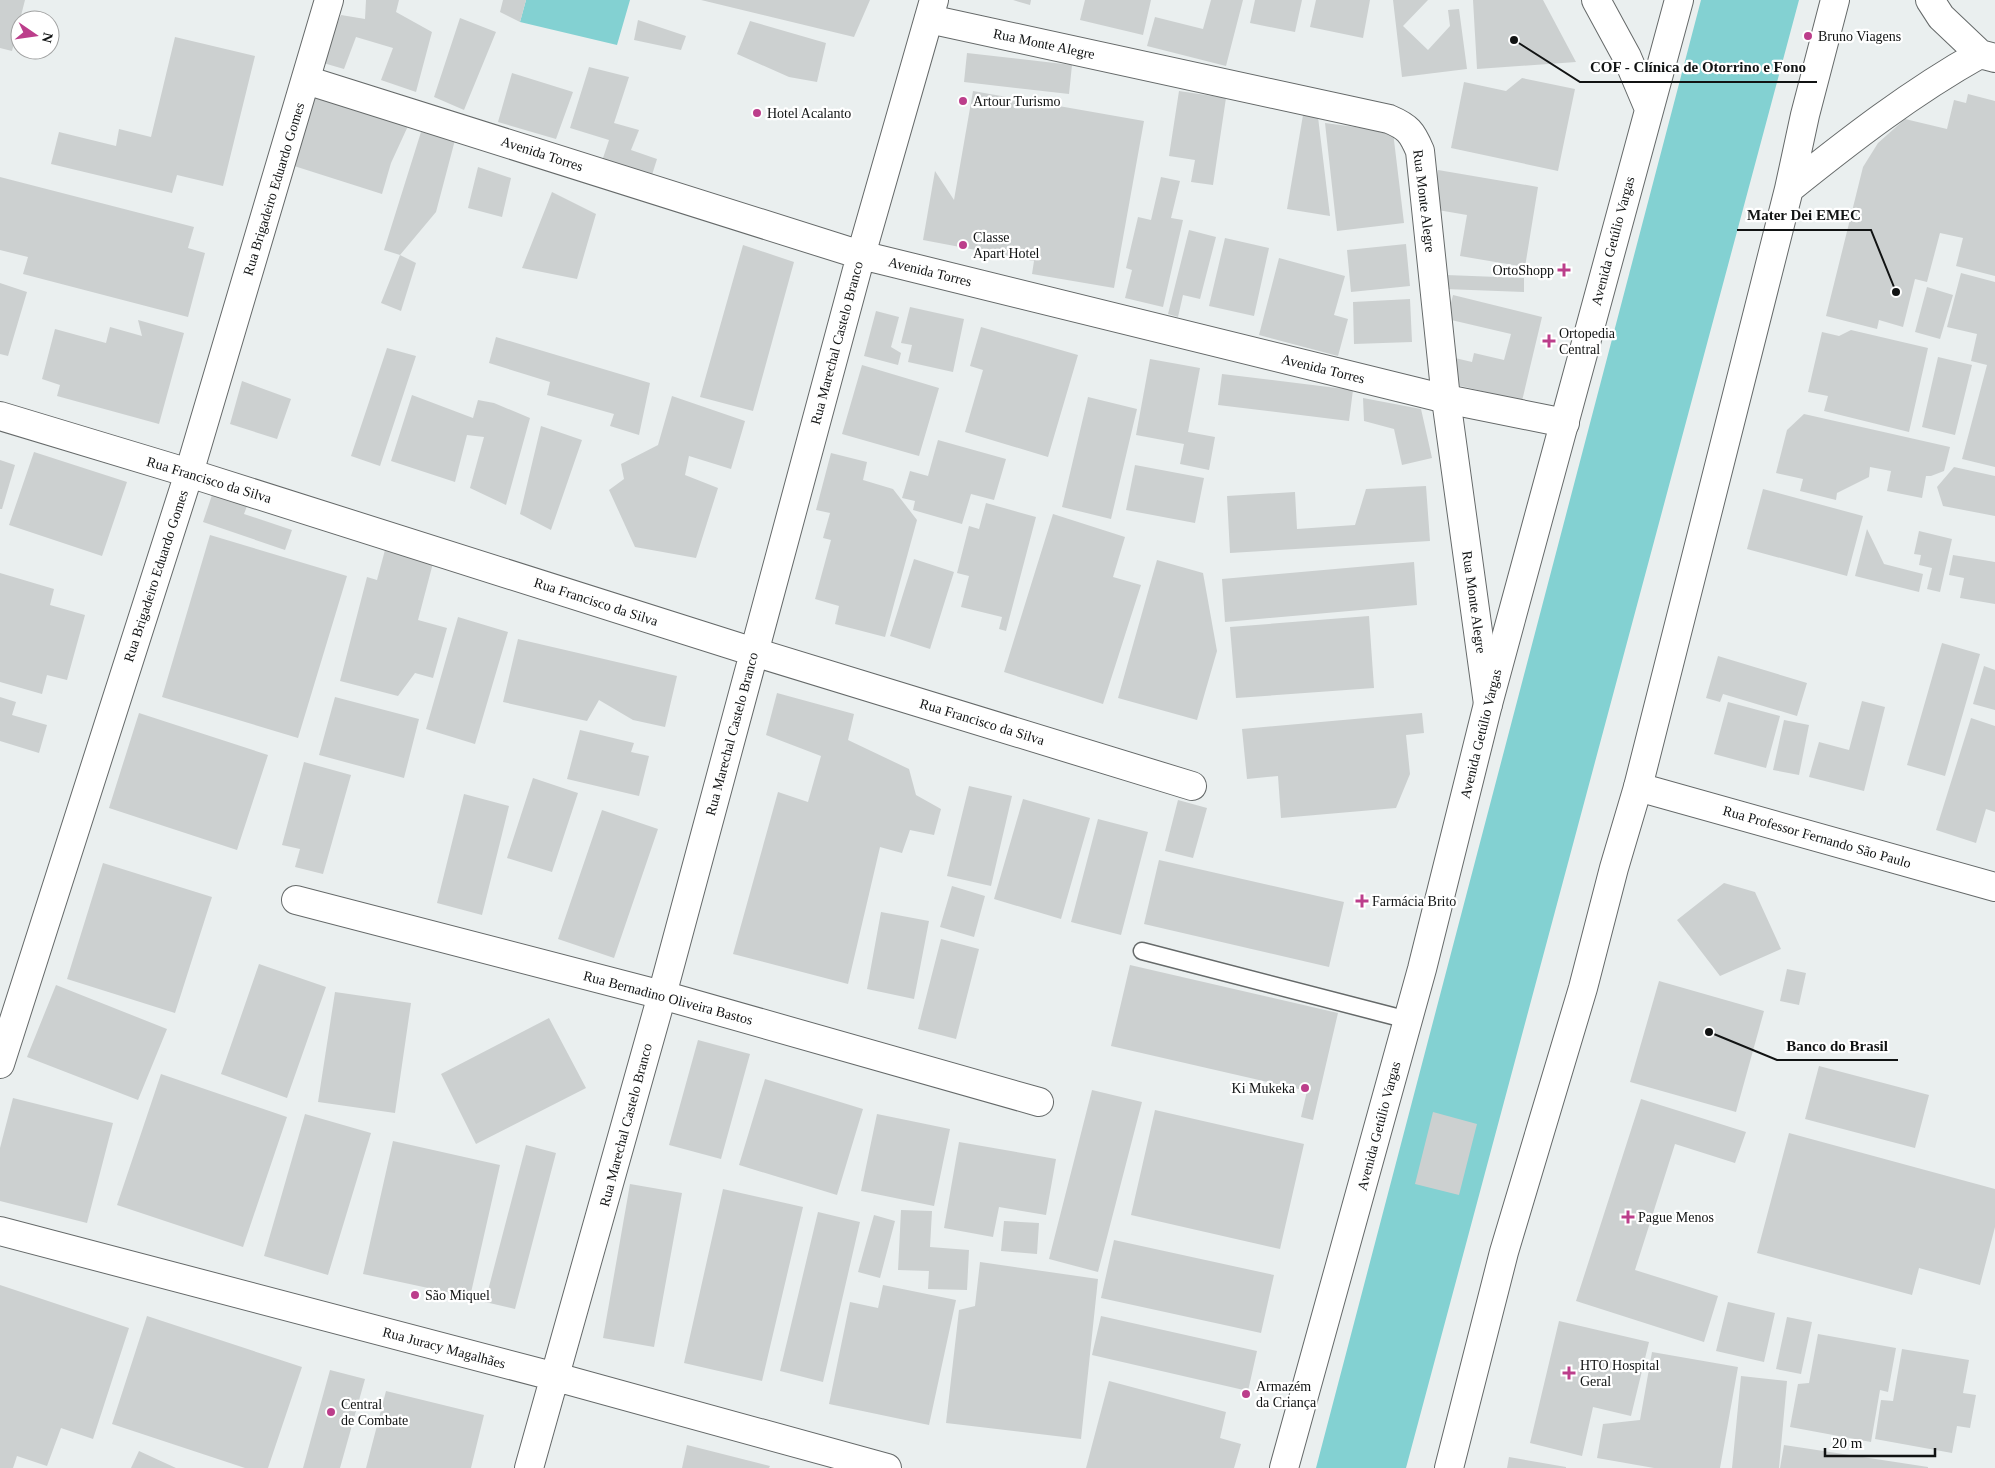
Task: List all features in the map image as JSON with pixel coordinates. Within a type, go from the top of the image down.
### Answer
[{"type":"street","name":"Rua Brigadeiro Eduardo Gomes","points":[[0,1064],[189,473],[329,0]]},
{"type":"street","points":[[1596,0],[1627,57],[1649,109]]},
{"type":"street","name":"Avenida Getúlio Vargas","points":[[1284,1468],[1408,1020],[1488,704],[1678,0]]},
{"type":"street","points":[[1449,1468],[1504,1252],[1583,988],[1638,787],[1835,0]]},
{"type":"street","points":[[1789,189],[1845,144],[1909,98],[1948,72],[1988,56],[1941,16],[1930,0]]},
{"type":"street","name":"Rua Marechal Castelo Branco","points":[[529,1468],[662,995],[861,255],[932,9]]},
{"type":"street","name":"Rua Monte Alegre","points":[[932,9],[1370,114],[1405,126],[1415,139],[1420,151],[1446,399],[1488,704]]},
{"type":"street","name":"Avenida Torres","points":[[306,80],[861,255],[1446,399],[1565,422]]},
{"type":"street","name":"Rua Francisco da Silva","points":[[0,416],[189,473],[754,652],[1192,786]]},
{"type":"street","name":"Rua Professor Fernando São Paulo","points":[[1638,787],[1995,887]]},
{"type":"street","name":"Rua Bernadino Oliveira Bastos","points":[[296,900],[662,995],[1038,1102]]},
{"type":"street","name":"Rua Juracy Magalhães","points":[[0,1231],[556,1377],[887,1468]]},
{"type":"lane","points":[[1142,951],[1408,1020]]},
{"type":"shaded area","points":[[526,0],[630,0],[617,45],[520,22]]},
{"type":"shaded area","points":[[1701,0],[1799,0],[1406,1468],[1316,1468]]},
{"type":"building","points":[[0,0],[25,0],[22,10],[10,10],[10,50],[0,48]]},
{"type":"building","points":[[366,0],[399,0],[396,12],[432,32],[416,92],[381,80],[393,48],[356,37],[344,69],[320,62],[341,15],[365,19]]},
{"type":"building","points":[[503,0],[526,0],[520,22],[500,12]]},
{"type":"building","points":[[701,0],[870,0],[854,37]]},
{"type":"building","points":[[1013,0],[1031,0],[1030,5]]},
{"type":"building","points":[[1085,0],[1151,0],[1143,35],[1080,20]]},
{"type":"building","points":[[1211,0],[1243,0],[1226,66],[1147,46],[1155,17],[1203,29]]},
{"type":"building","points":[[1255,0],[1302,0],[1295,32],[1250,23]]},
{"type":"building","points":[[1316,0],[1370,0],[1363,38],[1310,27]]},
{"type":"building","points":[[1393,0],[1428,0],[1403,26],[1428,50],[1450,26],[1448,10],[1459,9],[1467,69],[1402,77]]},
{"type":"building","points":[[1473,0],[1543,0],[1576,62],[1477,69]]},
{"type":"building","points":[[460,18],[496,32],[464,110],[434,97]]},
{"type":"building","points":[[638,20],[686,36],[681,50],[634,40]]},
{"type":"building","points":[[750,21],[826,43],[817,82],[789,77],[737,54]]},
{"type":"building","points":[[175,37],[255,56],[223,186],[177,175],[172,193],[51,164],[59,132],[116,146],[119,129],[151,137]]},
{"type":"building","points":[[967,53],[1072,65],[1069,94],[964,82]]},
{"type":"building","points":[[589,67],[629,77],[614,123],[639,130],[631,150],[657,159],[652,175],[602,161],[609,140],[570,128]]},
{"type":"building","points":[[512,73],[573,92],[556,139],[498,122]]},
{"type":"building","points":[[1522,78],[1575,89],[1558,171],[1451,148],[1464,82],[1506,91]]},
{"type":"building","points":[[973,91],[1144,121],[1114,288],[1032,274],[1034,261],[923,240],[935,171],[954,200]]},
{"type":"building","points":[[1179,91],[1226,98],[1213,185],[1191,182],[1195,160],[1169,156]]},
{"type":"building","points":[[1968,94],[1995,101],[1995,276],[1956,266],[1963,238],[1940,233],[1927,282],[1915,279],[1903,327],[1879,320],[1877,329],[1826,316],[1863,167],[1878,143],[1905,119],[1947,129],[1954,100],[1966,103]]},
{"type":"building","points":[[315,98],[408,126],[391,163],[382,194],[291,165]]},
{"type":"building","points":[[1303,115],[1318,117],[1330,216],[1287,209]]},
{"type":"building","points":[[1325,123],[1393,132],[1404,223],[1337,231]]},
{"type":"building","points":[[421,132],[455,140],[436,212],[400,255],[384,250]]},
{"type":"building","points":[[478,167],[511,178],[502,217],[468,208]]},
{"type":"building","points":[[1438,170],[1538,187],[1525,267],[1460,256],[1467,215],[1432,209]]},
{"type":"building","points":[[0,177],[194,227],[188,248],[205,253],[188,317],[23,274],[28,257],[0,250]]},
{"type":"building","points":[[1161,177],[1180,181],[1171,218],[1183,220],[1163,307],[1125,298],[1132,270],[1126,268],[1138,217],[1151,220]]},
{"type":"building","points":[[552,192],[596,214],[577,279],[522,268]]},
{"type":"building","points":[[1189,230],[1216,237],[1200,299],[1183,295],[1178,317],[1168,314]]},
{"type":"building","points":[[1225,238],[1269,248],[1254,316],[1209,306]]},
{"type":"building","points":[[1406,244],[1410,286],[1351,292],[1347,250]]},
{"type":"building","points":[[743,245],[794,262],[753,411],[700,397]]},
{"type":"building","points":[[400,255],[416,263],[401,311],[381,303]]},
{"type":"building","points":[[1279,258],[1345,276],[1334,315],[1348,319],[1338,356],[1259,335]]},
{"type":"building","points":[[1961,273],[1995,282],[1995,467],[1962,459],[1987,365],[1971,361],[1977,334],[1947,327]]},
{"type":"building","points":[[1446,275],[1524,278],[1524,292],[1445,289]]},
{"type":"building","points":[[0,283],[27,292],[8,356],[0,354]]},
{"type":"building","points":[[1927,287],[1953,295],[1940,339],[1915,332]]},
{"type":"building","points":[[1453,295],[1542,317],[1522,401],[1449,383],[1455,358],[1472,362],[1474,353],[1504,360],[1511,334],[1447,319]]},
{"type":"building","points":[[1410,299],[1412,342],[1354,344],[1353,302]]},
{"type":"building","points":[[910,307],[964,319],[953,372],[908,362],[912,345],[901,343]]},
{"type":"building","points":[[876,311],[899,317],[891,347],[901,353],[898,365],[864,356]]},
{"type":"building","points":[[138,320],[184,333],[159,424],[57,396],[60,385],[42,379],[55,329],[106,343],[110,327],[142,336]]},
{"type":"building","points":[[981,327],[1078,355],[1048,457],[965,432],[983,370],[970,366]]},
{"type":"building","points":[[1851,330],[1928,348],[1909,432],[1824,411],[1828,396],[1808,392],[1822,332],[1839,336]]},
{"type":"building","points":[[496,337],[650,383],[639,435],[610,426],[614,414],[547,395],[550,382],[489,363]]},
{"type":"building","points":[[387,348],[416,356],[380,466],[351,456]]},
{"type":"building","points":[[1938,357],[1972,365],[1955,435],[1922,427]]},
{"type":"building","points":[[1150,359],[1200,368],[1188,432],[1215,437],[1209,470],[1180,464],[1184,444],[1136,435]]},
{"type":"building","points":[[862,365],[939,388],[919,456],[842,434]]},
{"type":"building","points":[[1222,374],[1353,390],[1349,421],[1218,405]]},
{"type":"building","points":[[242,381],[291,399],[277,439],[230,424]]},
{"type":"building","points":[[412,395],[473,418],[478,400],[494,403],[530,418],[506,505],[470,488],[484,437],[467,435],[455,482],[391,461]]},
{"type":"building","points":[[672,396],[745,421],[731,469],[689,456],[685,475],[718,488],[696,558],[635,547],[609,490],[624,479],[621,464],[658,445]]},
{"type":"building","points":[[1088,397],[1137,409],[1111,519],[1062,507]]},
{"type":"building","points":[[1363,398],[1421,409],[1432,458],[1402,465],[1394,429],[1364,421]]},
{"type":"building","points":[[1804,414],[1950,447],[1944,471],[1926,476],[1922,498],[1887,491],[1891,471],[1870,467],[1869,477],[1837,493],[1836,500],[1800,491],[1803,479],[1776,473],[1787,430]]},
{"type":"building","points":[[541,426],[582,440],[551,530],[520,514]]},
{"type":"building","points":[[938,440],[1006,459],[994,500],[971,494],[962,524],[913,510],[915,501],[902,498],[910,471],[928,476]]},
{"type":"building","points":[[34,452],[127,482],[102,556],[9,525]]},
{"type":"building","points":[[831,453],[867,462],[863,480],[893,489],[917,520],[885,637],[835,624],[839,606],[815,599],[831,540],[823,538],[830,513],[816,510]]},
{"type":"building","points":[[0,460],[15,465],[2,509],[0,509]]},
{"type":"building","points":[[1135,465],[1204,478],[1195,523],[1126,510]]},
{"type":"building","points":[[1954,467],[1995,476],[1995,516],[1943,506],[1937,487]]},
{"type":"building","points":[[1426,486],[1430,541],[1230,553],[1227,496],[1295,492],[1297,529],[1355,525],[1366,489]]},
{"type":"building","points":[[1763,489],[1863,516],[1847,576],[1747,549]]},
{"type":"building","points":[[212,495],[247,506],[244,514],[292,530],[285,550],[203,522]]},
{"type":"building","points":[[986,503],[1036,517],[1006,631],[999,629],[1002,617],[961,607],[969,576],[957,573],[969,526],[979,529]]},
{"type":"building","points":[[1053,514],[1125,537],[1113,577],[1141,585],[1103,704],[1004,672]]},
{"type":"building","points":[[1867,529],[1884,564],[1923,574],[1919,592],[1855,576]]},
{"type":"building","points":[[1919,531],[1952,539],[1940,592],[1927,589],[1932,568],[1919,565],[1921,555],[1914,554]]},
{"type":"building","points":[[210,535],[347,576],[298,738],[162,697]]},
{"type":"building","points":[[385,550],[433,563],[418,620],[447,628],[433,678],[415,673],[398,696],[340,681],[367,577],[377,580]]},
{"type":"building","points":[[1953,555],[1995,562],[1995,604],[1960,598],[1964,578],[1949,575]]},
{"type":"building","points":[[914,559],[954,572],[930,649],[890,636]]},
{"type":"building","points":[[1157,560],[1203,573],[1217,651],[1197,720],[1118,698]]},
{"type":"building","points":[[1414,562],[1417,605],[1225,622],[1222,579]]},
{"type":"building","points":[[0,573],[54,589],[50,605],[85,615],[67,680],[47,675],[42,694],[0,682]]},
{"type":"building","points":[[1369,616],[1374,688],[1236,698],[1230,627]]},
{"type":"building","points":[[458,617],[508,632],[475,744],[426,729]]},
{"type":"building","points":[[518,639],[677,676],[665,727],[633,720],[599,700],[587,721],[503,702]]},
{"type":"building","points":[[1942,643],[1980,654],[1945,776],[1907,765]]},
{"type":"building","points":[[1718,656],[1807,683],[1797,716],[1723,694],[1720,702],[1706,698]]},
{"type":"building","points":[[1984,666],[1995,670],[1995,710],[1973,704]]},
{"type":"building","points":[[777,693],[854,714],[848,740],[909,769],[916,795],[941,809],[934,835],[910,830],[902,853],[880,847],[848,984],[733,954],[778,792],[808,802],[821,756],[766,735]]},
{"type":"building","points":[[0,697],[16,702],[12,715],[47,725],[39,753],[0,741]]},
{"type":"building","points":[[335,697],[419,719],[404,778],[319,755]]},
{"type":"building","points":[[1862,701],[1885,707],[1864,791],[1809,777],[1819,742],[1849,750]]},
{"type":"building","points":[[1728,702],[1780,716],[1766,768],[1714,754]]},
{"type":"building","points":[[139,713],[268,755],[237,850],[109,808]]},
{"type":"building","points":[[1422,713],[1424,733],[1406,735],[1410,774],[1396,808],[1281,818],[1278,776],[1247,779],[1242,729]]},
{"type":"building","points":[[1971,718],[1995,726],[1995,812],[1986,809],[1976,843],[1936,830]]},
{"type":"building","points":[[1784,720],[1809,725],[1799,775],[1773,770]]},
{"type":"building","points":[[580,730],[634,743],[631,752],[649,756],[639,796],[567,779]]},
{"type":"building","points":[[304,762],[351,775],[323,874],[295,867],[300,849],[282,845]]},
{"type":"building","points":[[533,778],[578,793],[552,872],[507,858]]},
{"type":"building","points":[[969,786],[1012,796],[991,886],[947,876]]},
{"type":"building","points":[[464,794],[509,806],[482,915],[437,903]]},
{"type":"building","points":[[1023,799],[1090,818],[1061,919],[994,899]]},
{"type":"building","points":[[1178,800],[1207,808],[1193,858],[1165,851]]},
{"type":"building","points":[[602,810],[658,829],[614,958],[558,939]]},
{"type":"building","points":[[1098,819],[1148,832],[1121,935],[1071,922]]},
{"type":"building","points":[[1159,860],[1344,902],[1329,967],[1144,924]]},
{"type":"building","points":[[103,863],[212,897],[175,1013],[67,979]]},
{"type":"building","points":[[1724,883],[1755,892],[1781,949],[1720,976],[1677,920]]},
{"type":"building","points":[[952,886],[985,896],[974,937],[940,927]]},
{"type":"building","points":[[881,912],[929,921],[914,999],[867,989]]},
{"type":"building","points":[[941,939],[979,949],[956,1039],[918,1029]]},
{"type":"building","points":[[259,964],[326,987],[287,1098],[221,1074]]},
{"type":"building","points":[[1130,965],[1338,1013],[1313,1120],[1301,1117],[1307,1091],[1111,1046]]},
{"type":"building","points":[[1787,969],[1806,973],[1799,1005],[1780,1001]]},
{"type":"building","points":[[1659,981],[1764,1011],[1736,1112],[1630,1082]]},
{"type":"building","points":[[56,985],[167,1029],[138,1100],[27,1057]]},
{"type":"building","points":[[335,992],[411,1003],[395,1113],[318,1102]]},
{"type":"building","points":[[549,1018],[586,1088],[476,1144],[441,1074]]},
{"type":"building","points":[[698,1040],[750,1054],[721,1159],[669,1145]]},
{"type":"building","points":[[1819,1066],[1929,1095],[1915,1148],[1805,1119]]},
{"type":"building","points":[[161,1074],[287,1117],[243,1247],[117,1205]]},
{"type":"building","points":[[765,1079],[863,1109],[837,1195],[739,1165]]},
{"type":"building","points":[[1092,1090],[1142,1102],[1098,1272],[1049,1259]]},
{"type":"building","points":[[13,1098],[113,1123],[87,1223],[0,1201],[0,1148]]},
{"type":"building","name":"Pague Menos","points":[[1641,1099],[1746,1132],[1735,1163],[1675,1144],[1635,1270],[1718,1296],[1704,1342],[1576,1301]]},
{"type":"building","points":[[1155,1110],[1304,1144],[1280,1249],[1131,1215]]},
{"type":"building","points":[[1433,1112],[1477,1124],[1459,1195],[1415,1184]]},
{"type":"building","points":[[305,1114],[371,1133],[328,1275],[264,1256]]},
{"type":"building","points":[[877,1114],[950,1129],[934,1206],[861,1191]]},
{"type":"building","points":[[1789,1133],[1995,1189],[1995,1227],[1980,1285],[1919,1268],[1912,1295],[1757,1253]]},
{"type":"building","points":[[393,1141],[500,1165],[470,1297],[363,1274]]},
{"type":"building","points":[[959,1142],[1056,1159],[1046,1215],[999,1207],[993,1237],[944,1228]]},
{"type":"building","points":[[526,1145],[556,1153],[515,1309],[485,1302]]},
{"type":"building","points":[[630,1184],[682,1193],[654,1347],[603,1338]]},
{"type":"building","points":[[723,1189],[803,1207],[762,1381],[684,1363]]},
{"type":"building","points":[[901,1210],[932,1211],[930,1247],[969,1250],[967,1290],[928,1289],[929,1271],[898,1270]]},
{"type":"building","points":[[818,1212],[860,1222],[823,1382],[780,1371]]},
{"type":"building","points":[[874,1215],[895,1221],[880,1278],[858,1272]]},
{"type":"building","points":[[1004,1221],[1039,1223],[1037,1254],[1001,1251]]},
{"type":"building","points":[[1114,1240],[1274,1275],[1261,1333],[1101,1298]]},
{"type":"building","points":[[980,1262],[1098,1279],[1081,1439],[946,1423],[959,1310],[975,1306]]},
{"type":"building","points":[[0,1285],[129,1328],[93,1439],[61,1428],[47,1466],[17,1456],[13,1468],[0,1468]]},
{"type":"building","points":[[883,1285],[956,1300],[929,1425],[829,1404],[850,1302],[878,1308]]},
{"type":"building","points":[[1728,1302],[1775,1313],[1764,1362],[1716,1351]]},
{"type":"building","points":[[147,1316],[302,1367],[268,1468],[245,1468],[112,1424]]},
{"type":"building","points":[[1101,1316],[1257,1351],[1248,1391],[1092,1355]]},
{"type":"building","points":[[1787,1317],[1812,1322],[1801,1374],[1776,1369]]},
{"type":"building","points":[[1559,1321],[1649,1342],[1631,1416],[1593,1407],[1582,1456],[1530,1443]]},
{"type":"building","points":[[1818,1334],[1896,1348],[1888,1392],[1880,1390],[1871,1442],[1790,1427],[1798,1384],[1809,1383]]},
{"type":"building","points":[[1902,1349],[1969,1360],[1963,1393],[1976,1395],[1970,1428],[1957,1426],[1952,1453],[1875,1439],[1881,1400],[1893,1401]]},
{"type":"building","points":[[1652,1352],[1738,1367],[1720,1468],[1654,1468],[1597,1458],[1603,1424],[1640,1420]]},
{"type":"building","points":[[330,1370],[365,1379],[340,1468],[303,1468]]},
{"type":"building","points":[[1741,1376],[1787,1381],[1779,1468],[1732,1468]]},
{"type":"building","points":[[1109,1381],[1226,1412],[1220,1438],[1241,1444],[1234,1468],[1086,1468]]},
{"type":"building","points":[[386,1391],[484,1415],[471,1468],[366,1468]]},
{"type":"building","points":[[687,1445],[770,1466],[769,1468],[682,1468]]},
{"type":"building","points":[[1784,1445],[1928,1467],[1928,1468],[1780,1468]]},
{"type":"building","points":[[139,1451],[176,1468],[131,1468]]},
{"type":"building","points":[[1509,1457],[1566,1467],[1566,1468],[1507,1468]]},
{"type":"place","name":"Bruno Viagens","points":[[1808,36]]},
{"type":"place","name":"COF - Clínica de Otorrino e Fono","points":[[1514,40]]},
{"type":"place","name":"Artour Turismo","points":[[963,101]]},
{"type":"place","name":"Hotel Acalanto","points":[[757,113]]},
{"type":"place","name":"Classe Apart Hotel","points":[[963,245]]},
{"type":"place","name":"OrtoShopp","points":[[1564,270]]},
{"type":"place","name":"Mater Dei EMEC","points":[[1896,292]]},
{"type":"place","name":"Ortopedia Central","points":[[1549,341]]},
{"type":"place","name":"Farmácia Brito","points":[[1362,901]]},
{"type":"place","name":"Banco do Brasil","points":[[1709,1032]]},
{"type":"place","name":"Ki Mukeka","points":[[1305,1088]]},
{"type":"place","name":"Pague Menos","points":[[1628,1217]]},
{"type":"place","name":"São Miquel","points":[[415,1295]]},
{"type":"place","name":"HTO Hospital Geral","points":[[1569,1373]]},
{"type":"place","name":"Armazém da Criança","points":[[1246,1394]]},
{"type":"place","name":"Central de Combate","points":[[331,1412]]}]
